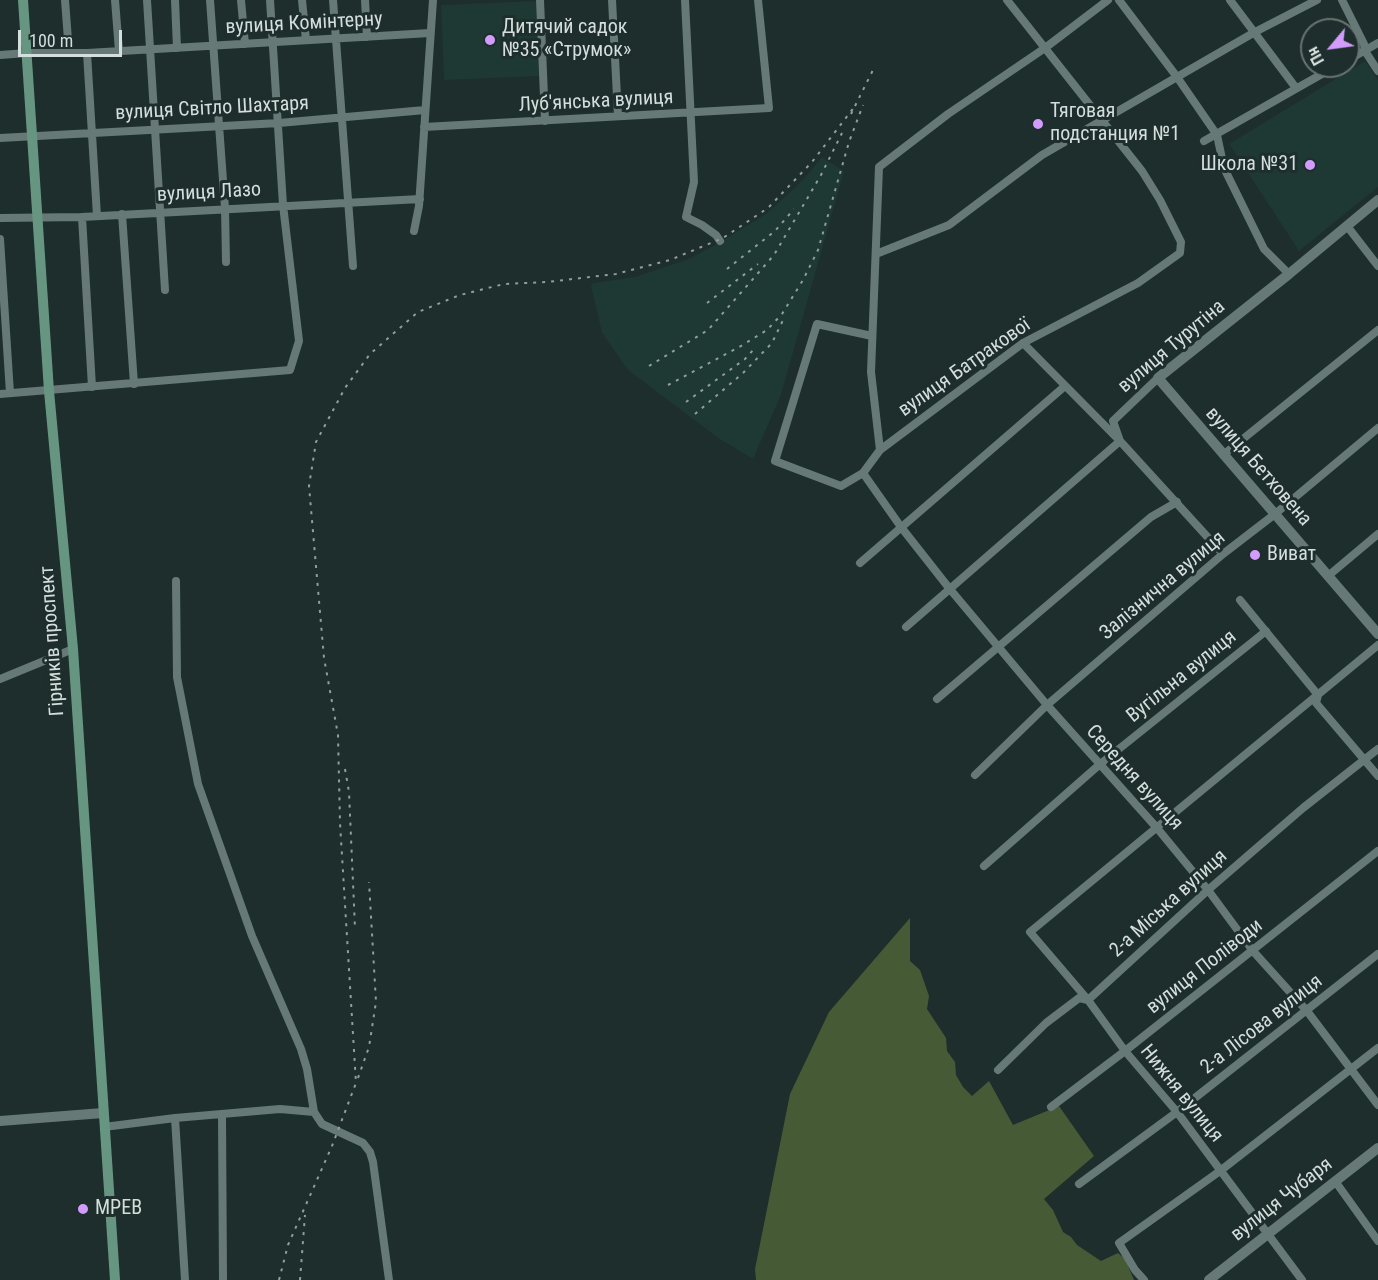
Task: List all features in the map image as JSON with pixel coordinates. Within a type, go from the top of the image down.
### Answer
[{"type":"main road","name":"Гірників проспект","points":[[23,0],[49,391],[73,650],[115,1280]]},
{"type":"street","points":[[65,0],[69,53]]},
{"type":"street","points":[[115,0],[119,51]]},
{"type":"street","points":[[147,0],[165,290]]},
{"type":"street","points":[[175,0],[177,48]]},
{"type":"street","points":[[210,0],[225,208],[226,262]]},
{"type":"street","points":[[241,0],[244,44]]},
{"type":"street","points":[[0,394],[290,369],[299,341],[283,205],[270,0]]},
{"type":"street","points":[[302,0],[306,40]]},
{"type":"street","points":[[333,0],[353,266]]},
{"type":"street","points":[[364,0],[367,37]]},
{"type":"street","points":[[414,231],[420,199],[433,0]]},
{"type":"street","points":[[540,0],[545,122]]},
{"type":"street","points":[[612,0],[618,116]]},
{"type":"street","points":[[686,0],[694,182],[686,218],[702,225],[716,235],[720,241]]},
{"type":"street","name":"Луб'янська вулиця","points":[[424,127],[769,108],[758,0]]},
{"type":"street","points":[[1007,0],[1100,120]]},
{"type":"street","points":[[880,450],[871,372],[879,167],[948,114],[1045,48],[1108,0]]},
{"type":"street","points":[[1119,0],[1217,135],[1224,168],[1264,249],[1289,274]]},
{"type":"street","points":[[1230,0],[1296,88]]},
{"type":"street","points":[[876,254],[950,225],[1042,155],[1255,32],[1317,0]]},
{"type":"street","points":[[1342,0],[1364,44],[1365,51],[1378,71]]},
{"type":"street","name":"вулиця Комінтерну","points":[[0,55],[87,53],[430,33]]},
{"type":"street","points":[[1360,54],[1378,43]]},
{"type":"street","points":[[87,53],[97,216]]},
{"type":"street","points":[[1204,141],[1314,78]]},
{"type":"street","name":"вулиця Світло Шахтаря","points":[[0,138],[279,123],[425,110]]},
{"type":"street","name":"вулиця Батракової","points":[[863,473],[880,450],[1023,343],[1138,283],[1180,253],[1181,242],[1160,200],[1142,171],[1100,120]]},
{"type":"street","name":"вулиця Лазо","points":[[0,218],[81,217],[420,199]]},
{"type":"street","name":"вулиця Турутіна","points":[[1120,441],[1113,421],[1158,378],[1378,200]]},
{"type":"street","points":[[122,214],[134,384]]},
{"type":"street","points":[[81,217],[92,387]]},
{"type":"street","points":[[1347,226],[1378,266]]},
{"type":"street","points":[[0,239],[10,393]]},
{"type":"street","points":[[863,473],[841,486],[775,461],[817,324],[872,336]]},
{"type":"street","points":[[1223,455],[1378,330]]},
{"type":"street","points":[[1023,343],[1120,441],[1223,554]]},
{"type":"street","name":"вулиця Бетховена","points":[[1158,378],[1378,634]]},
{"type":"street","points":[[860,563],[1065,386]]},
{"type":"street","name":"Залізнична вулиця","points":[[975,776],[1047,705],[1223,554],[1228,553],[1378,428]]},
{"type":"street","points":[[906,627],[1120,441]]},
{"type":"street","name":"Середня вулиця","points":[[863,473],[901,527],[949,588],[1047,705],[1157,828],[1208,890],[1253,951],[1307,1011],[1378,1106]]},
{"type":"street","points":[[937,699],[1151,517],[1177,502]]},
{"type":"street","points":[[1328,576],[1378,534]]},
{"type":"street","points":[[176,580],[177,677],[198,784],[252,936],[301,1048],[314,1112],[322,1124],[363,1143],[370,1152],[389,1280]]},
{"type":"street","points":[[1240,600],[1318,695]]},
{"type":"street","name":"Вугільна вулиця","points":[[984,866],[1100,765],[1266,631]]},
{"type":"street","points":[[1157,828],[1378,645]]},
{"type":"street","points":[[0,680],[73,650]]},
{"type":"street","points":[[1318,695],[1316,703],[1378,776]]},
{"type":"street","name":"2-а Міська вулиця","points":[[998,1070],[1046,1023],[1079,998],[1088,1000],[1208,890],[1303,808],[1378,749]]},
{"type":"street","name":"Нижня вулиця","points":[[1157,828],[1030,932],[1088,1000],[1125,1051],[1177,1112],[1302,1280]]},
{"type":"street","name":"вулиця Поліводи","points":[[1051,1107],[1378,851]]},
{"type":"street","name":"2-а Лісова вулиця","points":[[1079,1185],[1177,1112],[1378,954]]},
{"type":"street","points":[[1144,1280],[1135,1270],[1119,1243],[1220,1171],[1378,1048]]},
{"type":"street","points":[[104,1127],[280,1109],[314,1112]]},
{"type":"street","points":[[0,1121],[104,1113]]},
{"type":"street","points":[[222,1115],[223,1280]]},
{"type":"street","points":[[175,1118],[185,1280]]},
{"type":"street","name":"вулиця Чубаря","points":[[1209,1280],[1378,1148]]},
{"type":"street","points":[[1335,1181],[1378,1241]]},
{"type":"shaded area","name":"Дитячий садок №35 «Струмок»","points":[[536,1],[539,76],[444,80],[441,5]]},
{"type":"shaded area","name":"Школа №31","points":[[1365,61],[1378,80],[1378,187],[1299,251],[1229,144],[1337,78],[1360,78],[1360,64]]},
{"type":"shaded area","points":[[822,157],[844,171],[781,395],[753,459],[718,438],[628,370],[602,333],[591,286],[593,283],[635,277],[686,260],[719,243],[767,213],[802,181]]},
{"type":"green space","points":[[910,918],[910,961],[920,970],[929,996],[927,1009],[946,1038],[947,1051],[955,1062],[956,1075],[963,1087],[972,1096],[989,1081],[1013,1125],[1059,1106],[1094,1156],[1044,1199],[1053,1210],[1063,1232],[1077,1245],[1101,1261],[1118,1253],[1125,1259],[1134,1280],[756,1280],[755,1269],[790,1094],[829,1012]]},
{"type":"railway","points":[[851,114],[875,66]]},
{"type":"railway","points":[[668,385],[767,330],[782,314],[818,250],[849,142],[863,105]]},
{"type":"railway","points":[[279,1280],[288,1245],[332,1146],[356,1083],[340,823],[338,735],[324,658],[309,486],[316,442],[345,388],[370,354],[418,312],[460,295],[504,284],[547,282],[616,274],[670,260],[723,238],[768,208],[812,162],[855,106]]},
{"type":"railway","points":[[649,366],[708,330],[774,255],[821,175],[842,133]]},
{"type":"railway","points":[[727,269],[775,231],[794,209]]},
{"type":"railway","points":[[707,303],[758,264]]},
{"type":"railway","points":[[695,414],[743,373],[772,343],[785,316]]},
{"type":"railway","points":[[686,402],[745,359],[754,349]]},
{"type":"railway","points":[[345,769],[349,792],[355,928]]},
{"type":"railway","points":[[358,1078],[369,1047],[376,1002],[369,882]]},
{"type":"railway","points":[[300,1280],[305,1215]]},
{"type":"place","name":"Дитячий садок №35 «Струмок»","points":[[490,40]]},
{"type":"place","name":"Тяговая подстанция №1","points":[[1038,124]]},
{"type":"place","name":"Школа №31","points":[[1310,165]]},
{"type":"place","name":"Виват","points":[[1255,555]]},
{"type":"place","name":"МРЕВ","points":[[83,1209]]}]
